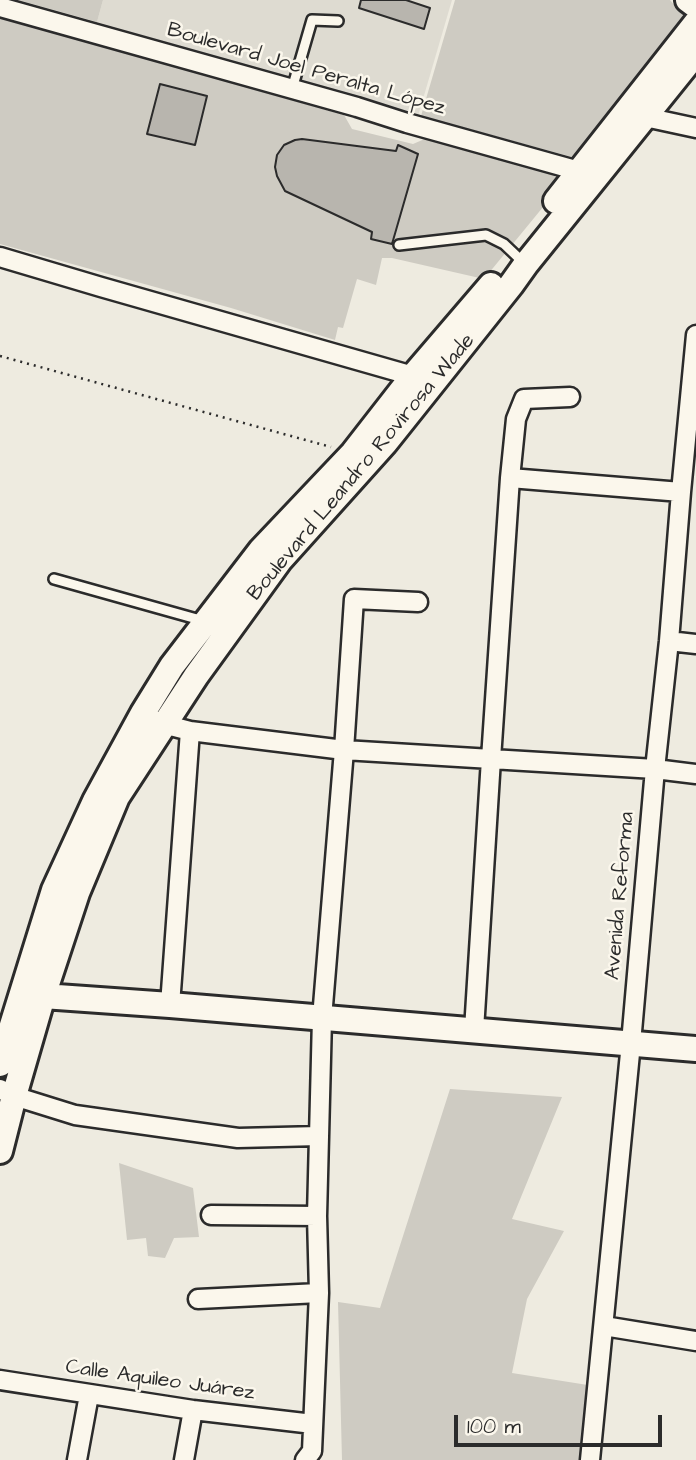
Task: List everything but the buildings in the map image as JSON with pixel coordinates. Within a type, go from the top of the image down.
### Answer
[{"type":"main road","points":[[688,0],[696,6]]},
{"type":"main road","name":"Boulevard Leandro Rovirosa Wade","points":[[0,1151],[7,1092],[34,993],[54,890],[95,801],[153,719],[196,676],[270,555],[413,376],[521,260],[696,23]]},
{"type":"main road","name":"Boulevard Leandro Rovirosa Wade","points":[[589,171],[645,117],[696,53]]},
{"type":"main road","name":"Boulevard Leandro Rovirosa Wade","points":[[153,719],[172,666],[206,622],[270,555],[385,443],[511,285],[521,260]]},
{"type":"main road","points":[[34,993],[696,1049]]},
{"type":"main road","name":"Boulevard Leandro Rovirosa Wade","points":[[0,1064],[34,993]]},
{"type":"street","name":"Boulevard Joel Peralta López","points":[[0,7],[407,123],[589,171]]},
{"type":"street","points":[[645,117],[696,128]]},
{"type":"street","points":[[0,257],[413,376]]},
{"type":"street","name":"Avenida Reforma","points":[[590,1460],[681,492],[690,472],[696,335]]},
{"type":"street","points":[[474,1030],[516,419],[524,399],[570,397]]},
{"type":"street","points":[[510,478],[681,492]]},
{"type":"street","points":[[311,1457],[319,1293],[317,1216],[322,1018],[354,599],[418,602]]},
{"type":"street","points":[[669,641],[696,644]]},
{"type":"street","points":[[153,719],[190,731],[344,750],[655,769],[696,774]]},
{"type":"street","points":[[170,1005],[190,731]]},
{"type":"street","points":[[7,1092],[75,1115],[238,1138],[318,1136]]},
{"type":"street","points":[[211,1215],[317,1216]]},
{"type":"street","points":[[198,1298],[319,1293]]},
{"type":"street","points":[[604,1326],[696,1341]]},
{"type":"street","name":"Calle Aquileo Juárez","points":[[0,1380],[193,1410],[313,1424]]},
{"type":"street","points":[[77,1460],[89,1395]]},
{"type":"street","points":[[184,1460],[193,1410]]},
{"type":"lane","points":[[292,89],[312,20],[338,21]]},
{"type":"lane","points":[[399,245],[486,235],[504,244],[521,260]]},
{"type":"lane","points":[[54,579],[206,622]]},
{"type":"path","points":[[0,356],[353,453]]},
{"type":"shaded area","points":[[18,0],[103,0],[97,22]]},
{"type":"shaded area","points":[[103,0],[452,0],[418,116],[97,22]]},
{"type":"shaded area","points":[[455,0],[670,0],[687,24],[581,158],[421,116]]},
{"type":"shaded area","points":[[0,17],[344,115],[352,129],[413,144],[427,138],[552,174],[558,179],[557,190],[484,279],[382,258],[376,285],[357,279],[343,328],[338,327],[335,340],[231,308],[0,244]]},
{"type":"shaded area","points":[[450,1089],[562,1097],[512,1219],[564,1231],[527,1299],[512,1373],[594,1386],[586,1460],[342,1460],[338,1302],[380,1308]]},
{"type":"shaded area","points":[[119,1163],[193,1188],[199,1237],[174,1238],[165,1258],[148,1256],[146,1238],[127,1240]]}]
